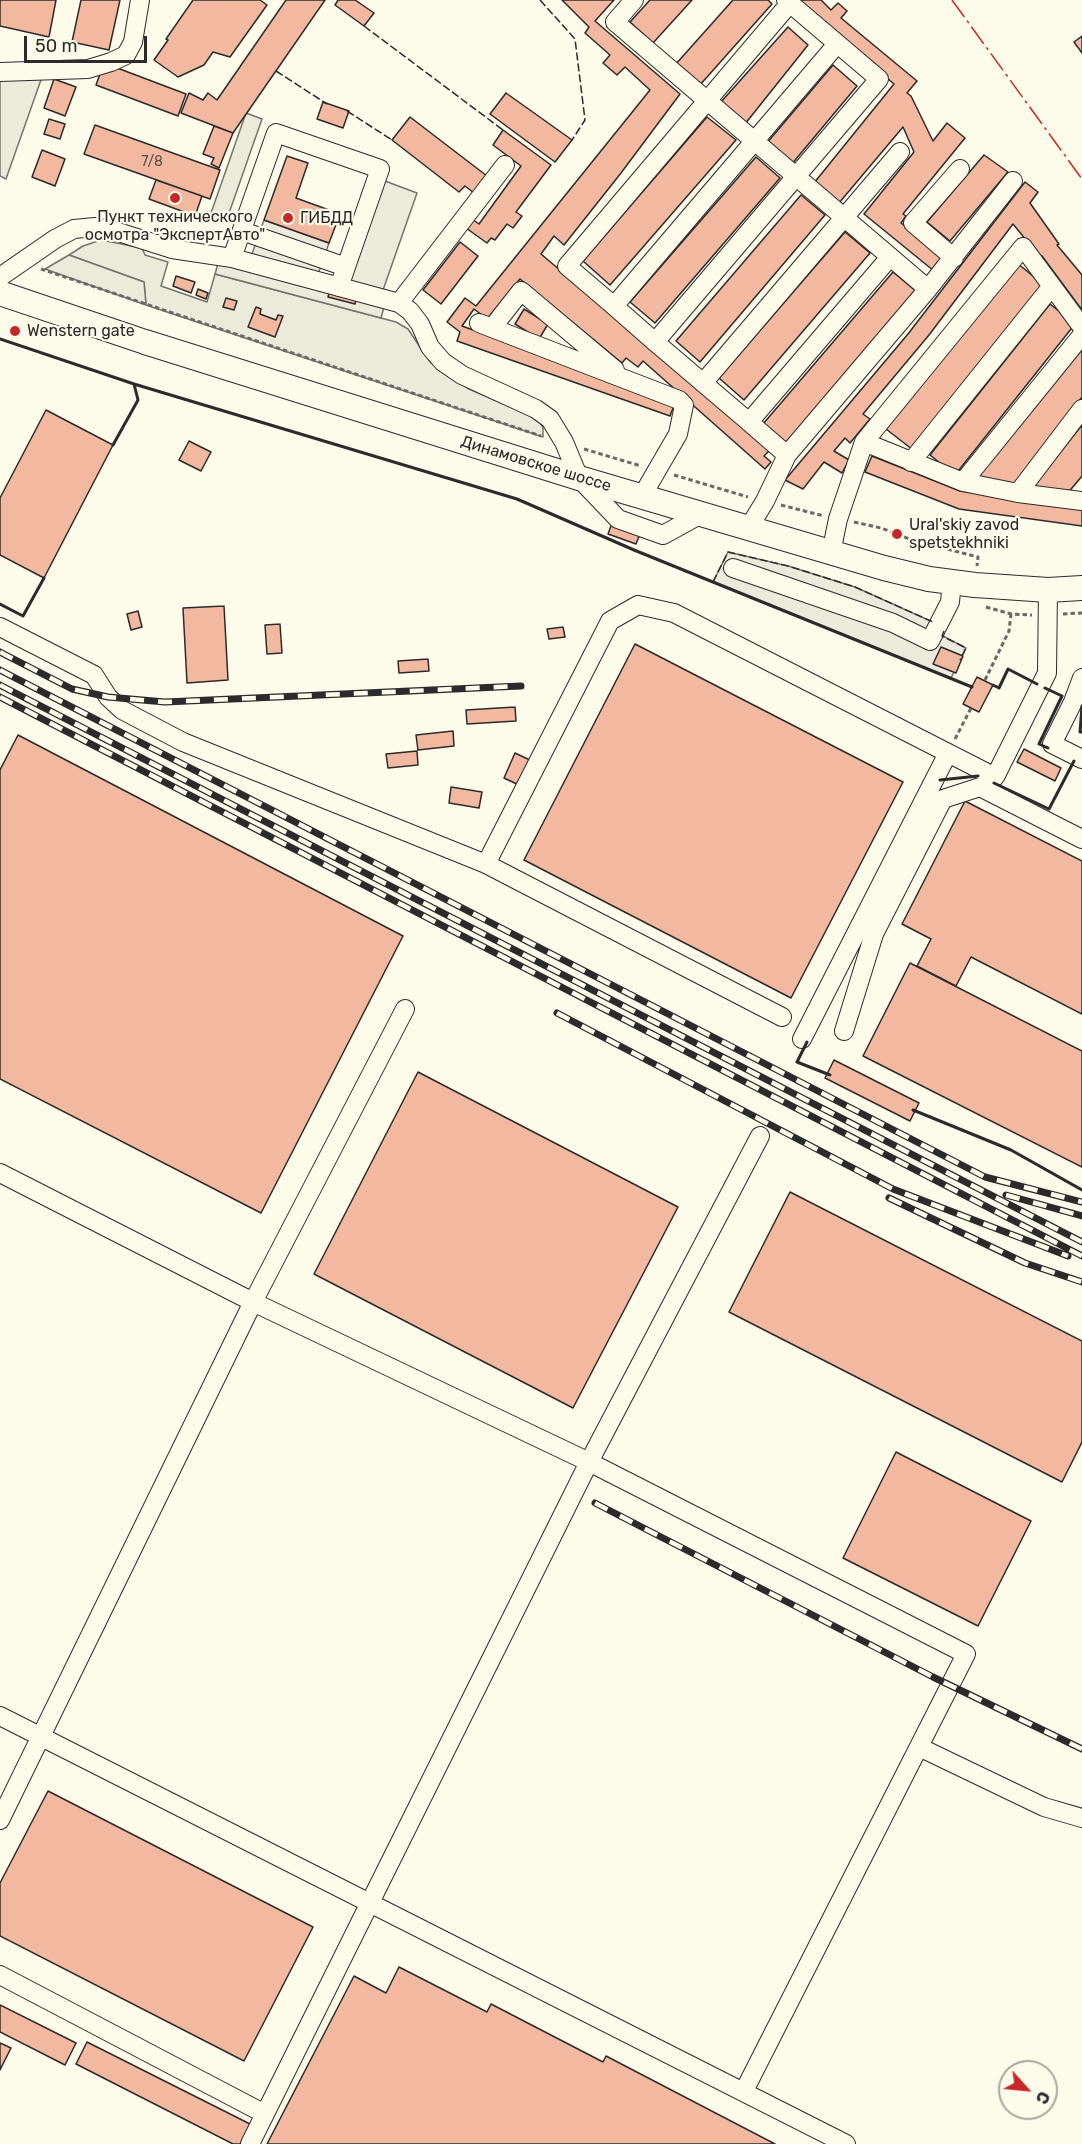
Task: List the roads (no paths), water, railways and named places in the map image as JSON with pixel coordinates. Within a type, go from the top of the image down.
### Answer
[{"type":"main road","name":"Динамовское шоссе","points":[[0,293],[145,342],[579,478],[831,553],[929,579],[1048,590],[1082,588]]},
{"type":"lane","points":[[0,72],[88,69],[126,55],[133,42],[140,0]]},
{"type":"lane","points":[[634,0],[615,22],[928,289]]},
{"type":"lane","points":[[656,342],[879,79],[788,2],[567,266],[787,455]]},
{"type":"lane","points":[[614,306],[837,44]]},
{"type":"lane","points":[[232,258],[276,133],[380,169],[339,287]]},
{"type":"lane","points":[[704,383],[900,152]]},
{"type":"lane","points":[[399,303],[505,165]]},
{"type":"lane","points":[[954,258],[913,223],[960,169]]},
{"type":"lane","points":[[748,529],[765,501],[787,455],[954,258],[1013,181]]},
{"type":"lane","points":[[0,277],[55,239],[74,229],[95,227],[116,231],[172,249],[232,258],[399,303],[415,318],[430,347],[443,362],[462,375],[536,409],[550,419],[564,442],[579,478],[618,519],[663,535],[701,514]]},
{"type":"lane","points":[[242,231],[346,267]]},
{"type":"lane","points":[[831,553],[838,519],[864,442],[1023,247],[1082,327]]},
{"type":"lane","points":[[749,422],[890,257]]},
{"type":"lane","points":[[911,462],[1052,286]]},
{"type":"lane","points":[[626,380],[521,291],[485,325],[626,380],[679,400],[684,405],[678,434],[642,496]]},
{"type":"lane","points":[[963,482],[1082,335]]},
{"type":"lane","points":[[1018,493],[1082,410]]},
{"type":"lane","points":[[864,442],[963,482],[1018,493],[1082,501]]},
{"type":"lane","points":[[733,568],[893,623],[930,641],[950,602],[952,581]]},
{"type":"lane","points":[[486,864],[610,621],[638,605],[674,613],[995,777],[1047,673],[1048,590]]},
{"type":"lane","points":[[0,627],[94,675],[108,698],[122,710],[183,742],[486,864],[782,1017]]},
{"type":"lane","points":[[1082,678],[1052,744],[1082,759]]},
{"type":"lane","points":[[802,1039],[948,753]]},
{"type":"lane","points":[[844,1031],[874,934],[943,799],[980,787],[1082,839]]},
{"type":"lane","points":[[0,1820],[253,1302],[405,1009]]},
{"type":"lane","points":[[250,2144],[589,1462],[760,1136]]},
{"type":"lane","points":[[0,1173],[253,1302],[589,1462],[966,1654],[744,2091]]},
{"type":"lane","points":[[0,1716],[846,2144]]},
{"type":"lane","points":[[919,1747],[1044,1807],[1082,1818]]},
{"type":"lane","points":[[0,1975],[265,2114]]},
{"type":"railway","points":[[0,652],[72,689],[108,697],[165,702],[521,686]]},
{"type":"railway","points":[[0,670],[985,1177],[1082,1202]]},
{"type":"railway","points":[[0,685],[1082,1242]]},
{"type":"railway","points":[[0,697],[1082,1256]]},
{"type":"railway","points":[[557,1013],[893,1189],[1068,1256]]},
{"type":"railway","points":[[1006,1195],[1082,1216]]},
{"type":"railway","points":[[889,1198],[1025,1263],[1082,1282]]},
{"type":"railway","points":[[595,1503],[933,1677],[1082,1749]]},
{"type":"place","name":"Пункт технического осмотра \"ЭкспертАвто\"","points":[[175,198]]},
{"type":"place","name":"ГИБДД","points":[[288,218]]},
{"type":"place","name":"Wenstern gate","points":[[15,331]]},
{"type":"place","name":"Ural'skiy zavod spetstekhniki","points":[[897,534]]}]
